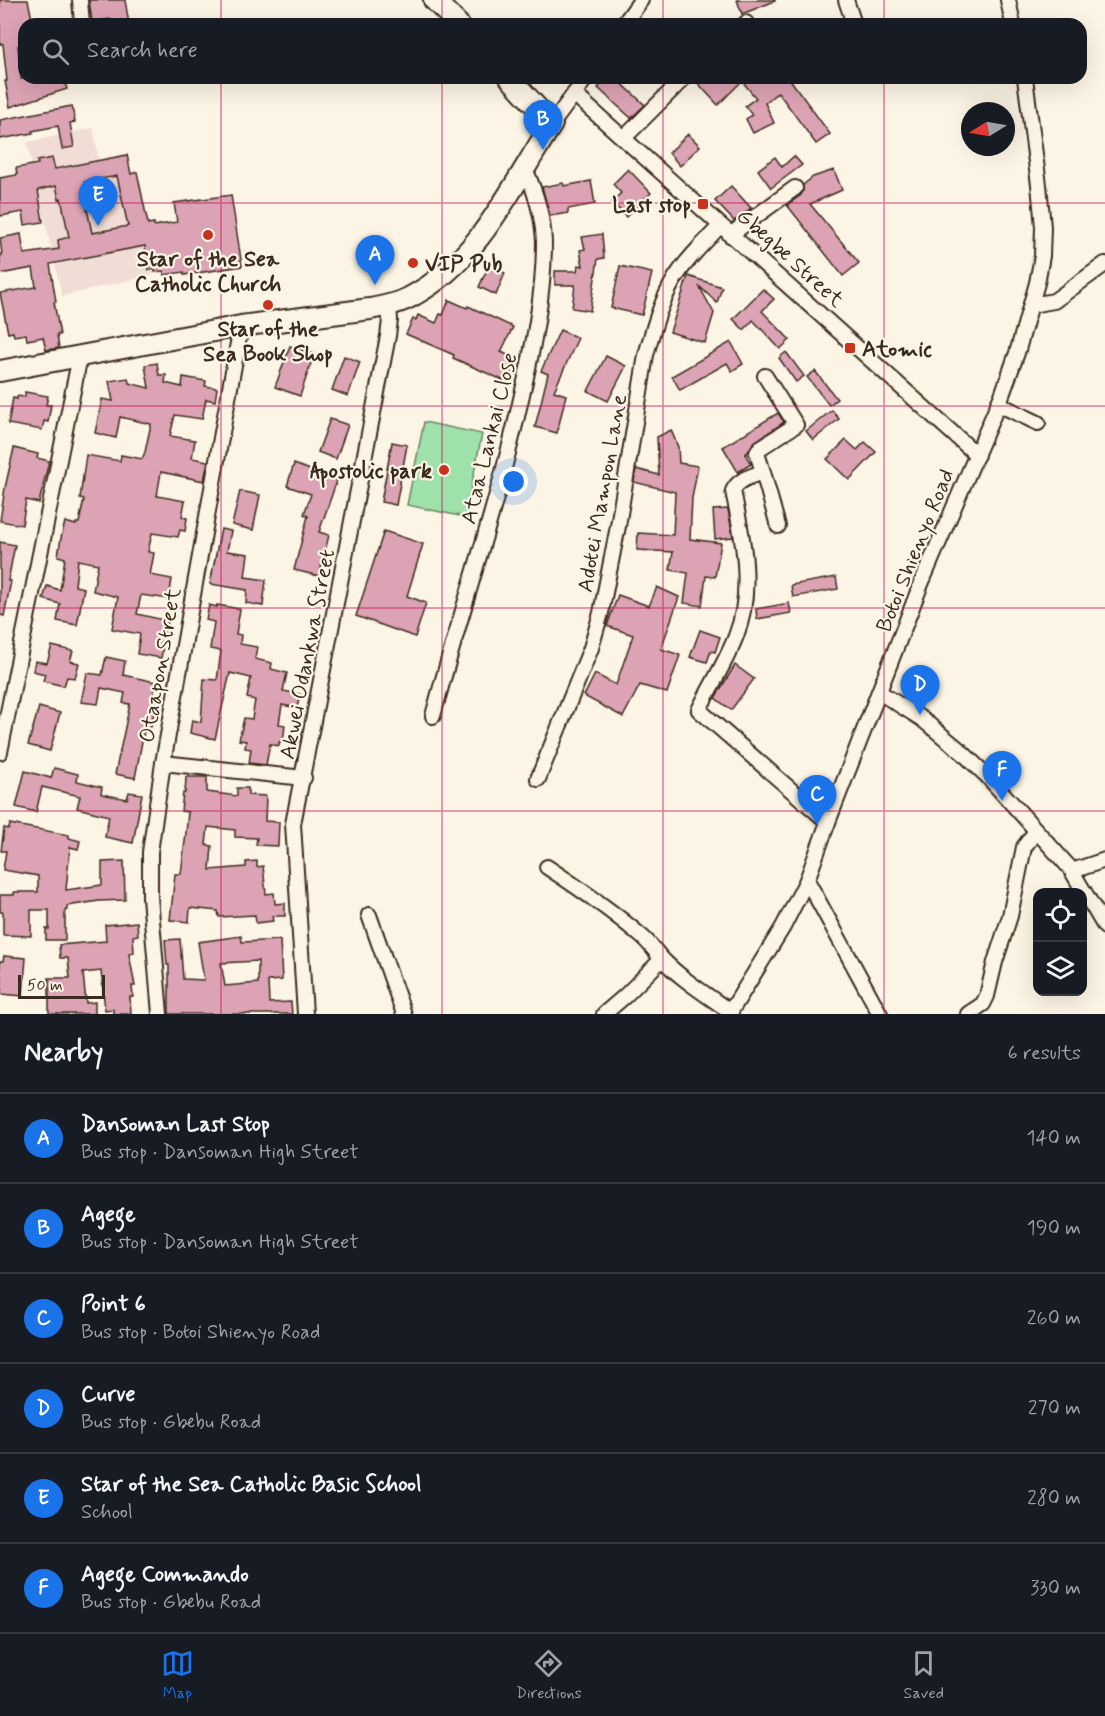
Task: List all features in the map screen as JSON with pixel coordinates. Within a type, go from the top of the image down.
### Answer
[{"type":"street","points":[[80,0],[82,18]]},
{"type":"street","points":[[434,0],[452,18]]},
{"type":"street","points":[[628,18],[641,0]]},
{"type":"street","points":[[846,0],[852,18]]},
{"type":"street","points":[[1008,0],[1012,18]]},
{"type":"street","points":[[515,84],[552,124]]},
{"type":"street","points":[[0,371],[241,326],[389,305],[412,297],[454,267],[475,243],[496,214],[552,124],[581,84]]},
{"type":"street","points":[[624,138],[678,84]]},
{"type":"street","name":"Botoi Shienyo Road","points":[[730,1013],[783,927],[807,880],[879,692],[1017,353],[1042,256],[1043,227],[1026,84]]},
{"type":"street","name":"Gbegbe Street","points":[[574,94],[977,455]]},
{"type":"street","name":"Ataa Lankai Close","points":[[433,716],[454,635],[473,582],[515,429],[537,320],[544,240],[534,189],[524,167]]},
{"type":"street","name":"Adotei Mampon Lane","points":[[538,778],[591,648],[601,613],[646,355],[669,289],[681,269],[725,231],[795,188]]},
{"type":"street","points":[[1031,305],[1054,301],[1105,264]]},
{"type":"street","name":"Akwei Odankwa Street","points":[[305,1014],[299,893],[293,832],[388,336],[389,305]]},
{"type":"street","name":"Otaapon Street","points":[[160,1014],[149,875],[150,852],[163,763],[241,326]]},
{"type":"street","points":[[0,752],[80,356]]},
{"type":"street","points":[[765,376],[796,425],[757,451],[778,526]]},
{"type":"street","points":[[998,404],[1038,423]]},
{"type":"street","points":[[763,472],[737,482],[733,491],[743,548],[746,593],[743,614],[726,657],[699,710],[828,822]]},
{"type":"street","points":[[879,692],[922,719],[988,777],[1072,871],[1105,927]]},
{"type":"street","points":[[163,763],[304,778]]},
{"type":"street","points":[[968,1014],[983,1004],[987,996],[1010,916],[1024,847],[1036,831]]},
{"type":"street","points":[[1072,871],[1105,860]]},
{"type":"street","points":[[547,867],[638,933],[651,944],[662,959],[730,1013]]},
{"type":"street","points":[[807,880],[880,1014]]},
{"type":"street","points":[[369,915],[404,1014]]},
{"type":"street","points":[[604,1014],[662,959]]},
{"type":"shaded area","points":[[93,128],[103,180],[137,172],[160,273],[62,296],[27,142]]},
{"type":"green space","name":"Apostolic park","points":[[424,422],[482,434],[465,517],[407,505]]},
{"type":"building","points":[[0,0],[28,0],[32,18],[18,18],[18,84],[66,84],[67,89],[10,107],[5,81],[7,81],[3,44],[0,44]]},
{"type":"building","points":[[89,0],[125,0],[128,18],[91,18]]},
{"type":"building","points":[[737,0],[775,0],[775,1],[742,14]]},
{"type":"building","points":[[602,84],[622,84],[645,105],[631,118],[598,88]]},
{"type":"building","points":[[699,84],[739,84],[718,105]]},
{"type":"building","points":[[744,84],[793,84],[830,134],[816,144],[778,92],[765,103],[774,123],[753,133],[746,119],[752,115],[745,106],[756,98]]},
{"type":"building","points":[[72,106],[75,122],[70,123],[74,147],[62,149],[58,126],[0,139],[0,120]]},
{"type":"building","points":[[688,134],[700,146],[680,166],[669,153]]},
{"type":"building","points":[[127,155],[131,174],[137,172],[148,224],[154,223],[154,226],[177,222],[174,203],[231,195],[242,266],[184,275],[184,272],[164,275],[164,271],[149,270],[145,246],[50,264],[60,335],[57,335],[59,348],[46,350],[43,337],[27,340],[26,334],[14,336],[13,332],[8,333],[0,293],[36,287],[33,268],[0,274],[0,256],[2,255],[0,238],[21,234],[24,254],[59,249],[58,240],[69,237],[61,198],[59,199],[56,186],[38,190],[43,222],[25,225],[23,212],[0,216],[0,178],[17,175],[16,168],[38,164],[37,161],[52,158],[55,169]],"holes":[[[117,176],[128,226],[92,233],[84,194],[87,194],[84,182]]]},
{"type":"building","points":[[794,156],[802,165],[771,188],[758,170],[775,157],[782,167]]},
{"type":"building","points":[[628,169],[651,193],[626,217],[612,202],[621,193],[613,184]]},
{"type":"building","points":[[834,170],[842,190],[810,204],[859,263],[843,276],[787,205],[801,195],[803,185],[813,177]]},
{"type":"building","points":[[591,181],[595,204],[568,209],[568,213],[550,216],[542,187]]},
{"type":"building","points":[[731,186],[751,208],[734,221],[715,201]]},
{"type":"building","points":[[602,234],[604,258],[598,259],[590,311],[572,308],[575,285],[555,285],[555,271],[577,271],[578,265],[583,266],[580,250],[585,249],[582,237]]},
{"type":"building","points":[[489,265],[505,273],[496,295],[479,287]]},
{"type":"building","points":[[620,266],[652,273],[642,315],[611,308]]},
{"type":"building","points":[[688,276],[722,287],[717,303],[699,286],[714,313],[705,343],[670,332]]},
{"type":"building","points":[[763,289],[774,299],[762,311],[790,340],[780,349],[753,320],[744,330],[733,319]]},
{"type":"building","points":[[449,300],[467,308],[468,306],[513,327],[501,352],[517,359],[507,382],[406,334],[413,319],[416,320],[418,315],[436,323],[440,314],[443,315]]},
{"type":"building","points":[[560,330],[578,338],[554,391],[566,395],[557,433],[535,427],[548,374],[541,371]]},
{"type":"building","points":[[731,342],[743,364],[732,371],[727,363],[680,390],[672,376]]},
{"type":"building","points":[[290,346],[314,354],[300,396],[275,387]]},
{"type":"building","points":[[786,352],[804,376],[796,382],[779,358]]},
{"type":"building","points":[[344,356],[360,362],[348,396],[332,390]]},
{"type":"building","points":[[606,356],[626,366],[608,401],[588,391]]},
{"type":"building","points":[[157,363],[159,375],[166,375],[165,383],[182,387],[183,377],[206,381],[205,386],[217,388],[215,401],[206,399],[202,419],[175,415],[170,436],[195,440],[192,458],[208,461],[204,481],[161,472],[157,496],[185,501],[182,517],[187,518],[185,531],[180,530],[178,537],[152,533],[148,552],[154,553],[150,575],[172,579],[169,599],[141,595],[137,614],[168,621],[161,658],[137,654],[140,634],[112,629],[118,597],[93,591],[98,564],[78,560],[75,586],[84,588],[77,625],[57,621],[60,604],[43,599],[47,586],[60,590],[65,558],[58,556],[61,538],[65,522],[76,525],[79,523],[84,499],[80,498],[86,455],[120,461],[121,455],[142,459],[145,452],[151,424],[120,417],[116,438],[95,433],[102,399],[113,401],[109,381],[128,378],[129,383],[149,388],[145,365]]},
{"type":"building","points":[[815,371],[837,399],[829,405],[807,377]]},
{"type":"building","points":[[25,392],[48,396],[46,405],[51,405],[48,422],[44,421],[42,430],[8,424],[13,398],[25,397]]},
{"type":"building","points":[[832,410],[839,419],[813,440],[806,431]]},
{"type":"building","points":[[778,413],[784,422],[753,443],[745,454],[751,464],[738,472],[723,447]]},
{"type":"building","points":[[330,419],[348,425],[336,459],[318,452]]},
{"type":"building","points":[[671,430],[678,447],[679,463],[698,466],[692,498],[690,539],[721,543],[715,577],[706,576],[702,606],[684,603],[688,573],[670,570],[673,552],[637,550],[638,533],[673,535],[675,492],[634,482],[636,469],[659,475],[657,437]]},
{"type":"building","points":[[846,440],[857,450],[865,442],[876,452],[849,480],[827,459]]},
{"type":"building","points":[[392,442],[407,445],[396,505],[381,502]]},
{"type":"building","points":[[14,448],[38,454],[37,458],[49,461],[39,503],[26,500],[22,525],[0,521]]},
{"type":"building","points":[[294,464],[337,480],[319,532],[329,535],[319,576],[294,570],[308,516],[304,514],[311,494],[287,486]]},
{"type":"building","points":[[240,491],[260,495],[253,530],[232,525]]},
{"type":"building","points":[[728,509],[733,537],[715,539],[713,510]]},
{"type":"building","points":[[221,529],[231,531],[227,551],[248,554],[245,577],[266,580],[263,606],[246,603],[247,590],[210,584]]},
{"type":"building","points":[[384,531],[423,544],[407,596],[426,603],[415,637],[356,616]]},
{"type":"building","points":[[0,542],[15,545],[4,616],[0,615]]},
{"type":"building","points":[[836,577],[838,589],[793,597],[791,585]]},
{"type":"building","points":[[657,587],[679,597],[661,649],[680,655],[667,693],[640,685],[623,717],[584,696],[595,674],[616,685],[633,635],[607,626],[618,595],[649,606]]},
{"type":"building","points":[[789,603],[791,613],[757,619],[756,609]]},
{"type":"building","points":[[209,605],[240,609],[236,634],[241,635],[240,644],[257,647],[255,659],[272,663],[271,669],[287,673],[283,691],[300,694],[297,708],[282,705],[279,724],[285,725],[283,742],[279,742],[279,746],[270,744],[266,765],[249,763],[251,749],[245,748],[246,741],[239,740],[244,718],[252,719],[255,700],[247,698],[251,678],[230,673],[215,739],[190,733],[192,720],[201,722],[204,679],[217,680],[221,651],[210,649],[214,622],[206,620]]},
{"type":"building","points":[[700,630],[720,637],[715,652],[711,651],[707,662],[690,657]]},
{"type":"building","points":[[52,646],[73,651],[70,661],[79,663],[75,678],[67,677],[64,686],[43,681],[45,674],[33,671],[35,661],[47,663]]},
{"type":"building","points":[[106,657],[125,661],[123,675],[156,682],[153,697],[157,698],[151,727],[145,726],[135,778],[115,774],[130,704],[123,703],[125,693],[101,688],[98,704],[81,702],[87,673],[102,675]]},
{"type":"building","points":[[735,665],[754,679],[731,710],[715,698]]},
{"type":"building","points":[[39,707],[60,713],[50,751],[28,745]]},
{"type":"building","points":[[54,768],[78,774],[77,781],[102,787],[101,794],[127,799],[129,792],[142,794],[133,843],[105,837],[109,816],[77,808],[80,796],[42,787],[36,812],[16,807],[25,771],[51,778]]},
{"type":"building","points":[[186,777],[207,777],[207,792],[237,796],[237,788],[248,788],[248,795],[266,796],[265,821],[279,822],[278,846],[256,845],[257,838],[235,837],[235,830],[208,827],[206,845],[212,846],[210,870],[246,867],[246,862],[257,861],[257,867],[263,866],[266,894],[274,893],[275,904],[285,903],[285,916],[272,916],[273,921],[256,923],[255,915],[219,917],[218,911],[190,908],[189,922],[170,920],[175,874],[181,874],[186,833],[188,812],[181,811]]},
{"type":"building","points":[[10,824],[69,835],[69,838],[80,841],[78,849],[70,847],[66,890],[102,885],[102,862],[124,861],[125,900],[67,906],[65,940],[46,940],[46,929],[49,929],[49,910],[31,910],[31,936],[3,935],[0,895],[14,895],[14,892],[38,892],[38,876],[3,870],[6,851],[1,851],[4,828],[9,829]]},
{"type":"building","points":[[137,922],[138,935],[133,936],[134,953],[129,954],[135,986],[132,986],[133,997],[130,997],[131,1014],[113,1014],[113,1009],[105,1010],[101,971],[83,973],[86,1003],[95,1002],[95,1014],[49,1014],[49,978],[70,978],[68,958],[60,958],[59,945],[106,941],[105,925]]},
{"type":"building","points":[[241,936],[242,942],[280,940],[282,980],[268,981],[269,1003],[291,1002],[292,1014],[169,1014],[169,965],[167,965],[165,940],[180,939],[183,979],[204,980],[198,942]],"holes":[[[258,961],[258,983],[225,986],[221,963]]]},
{"type":"building","points":[[4,956],[26,958],[23,996],[1,994],[0,961],[3,961]]},
{"type":"place","name":"Agege","points":[[543,150]]},
{"type":"place","name":"Last stop","points":[[703,204]]},
{"type":"place","name":"Star of the Sea Catholic Basic School","points":[[98,226]]},
{"type":"place","name":"Star of the Sea Catholic Church","points":[[208,235]]},
{"type":"place","name":"VIP Pub","points":[[413,263]]},
{"type":"place","name":"Dansoman Last Stop","points":[[375,285]]},
{"type":"place","name":"Star of the Sea Book Shop","points":[[268,305]]},
{"type":"place","name":"Atomic","points":[[850,348]]},
{"type":"place","name":"Apostolic park","points":[[444,470]]},
{"type":"place","name":"Curve","points":[[920,715]]},
{"type":"place","name":"Agege Commando","points":[[1002,801]]},
{"type":"place","name":"Point 6","points":[[817,825]]}]
